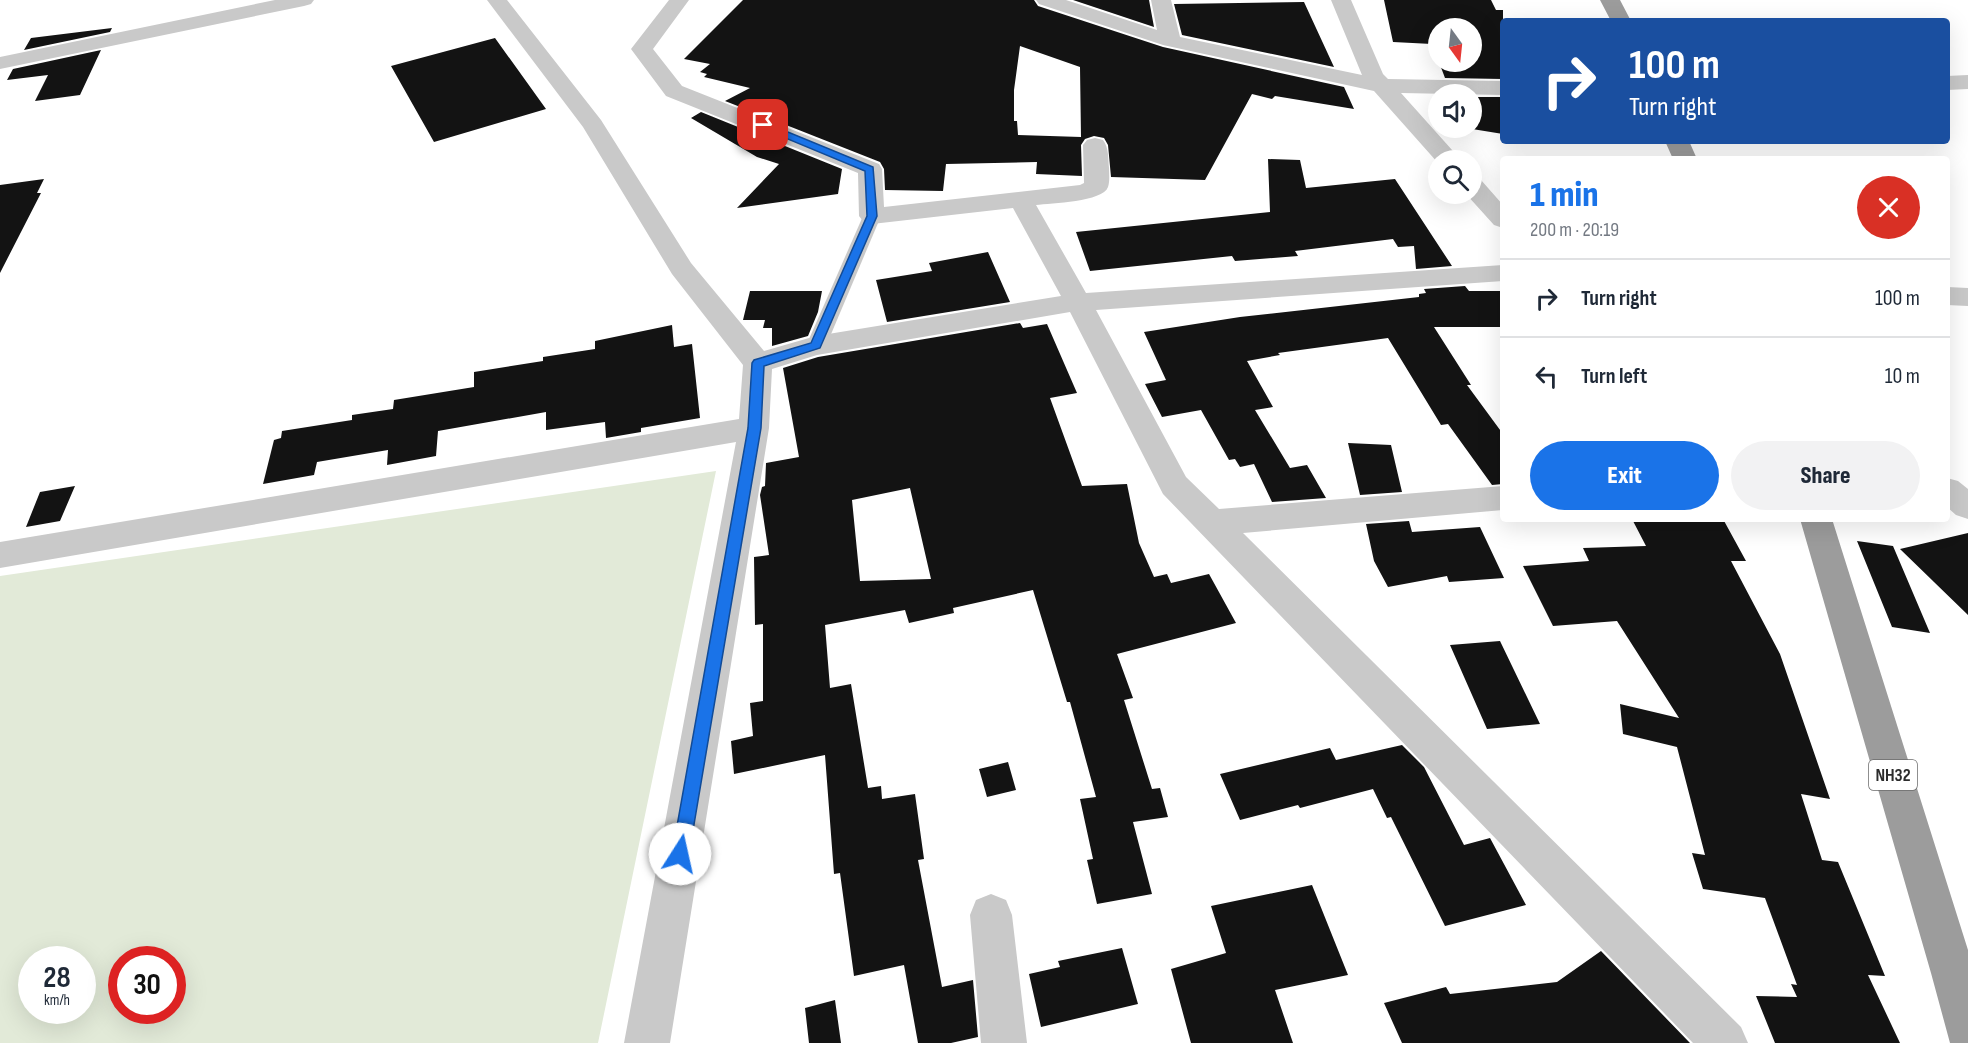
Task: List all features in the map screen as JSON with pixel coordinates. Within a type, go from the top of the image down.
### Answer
[{"type":"highway","points":[[1610,0],[1619,18]]},
{"type":"highway","name":"NH32","points":[[1816,522],[1953,973],[1968,1032]]},
{"type":"street","points":[[0,63],[304,0]]},
{"type":"street","points":[[497,0],[593,125],[681,268],[758,363],[754,428],[647,1043]]},
{"type":"street","points":[[679,0],[642,49],[674,91],[870,169],[872,216],[1085,192],[1096,187],[1095,145]]},
{"type":"street","points":[[1046,0],[1170,40],[1383,87],[1500,88]]},
{"type":"street","points":[[1161,0],[1170,40]]},
{"type":"street","points":[[1341,0],[1373,76],[1440,150]]},
{"type":"street","points":[[1482,196],[1500,217]]},
{"type":"street","points":[[1021,200],[1078,302],[1174,485],[1725,1043]]},
{"type":"street","points":[[758,363],[816,346],[1078,302],[1500,273]]},
{"type":"street","points":[[1950,296],[1968,297]]},
{"type":"street","points":[[0,555],[754,428]]},
{"type":"street","points":[[1950,492],[1968,506]]},
{"type":"street","points":[[1211,523],[1500,498]]},
{"type":"street","points":[[991,915],[1004,1043]]},
{"type":"lane","points":[[816,346],[872,216]]},
{"type":"green space","points":[[716,471],[598,1043],[0,1043],[0,576]]},
{"type":"building","points":[[743,0],[1034,0],[1038,6],[1163,47],[1344,87],[1354,109],[1275,96],[1272,99],[1252,94],[1205,180],[1111,177],[1108,145],[1104,138],[1094,136],[1085,139],[1081,145],[1082,176],[1036,174],[1037,162],[946,164],[943,191],[885,190],[884,169],[880,162],[725,101],[750,88],[704,77],[707,74],[700,72],[710,64],[684,59]],"holes":[[[1020,46],[1080,67],[1081,137],[1018,135],[1017,121],[1014,121],[1014,90]]]},
{"type":"building","points":[[1073,0],[1149,0],[1154,27]]},
{"type":"building","points":[[1384,0],[1491,0],[1496,10],[1503,10],[1503,18],[1500,18],[1500,79],[1445,78],[1443,72],[1482,72],[1482,18],[1428,18],[1428,44],[1393,42]]},
{"type":"building","points":[[1304,2],[1334,67],[1182,35],[1174,4]]},
{"type":"building","points":[[112,28],[110,32],[24,50],[31,38]]},
{"type":"building","points":[[495,38],[546,109],[434,142],[391,66]]},
{"type":"building","points":[[101,50],[80,95],[35,101],[48,75],[7,80],[13,69]]},
{"type":"building","points":[[1482,97],[1500,97],[1500,134],[1482,131]]},
{"type":"building","points":[[701,112],[842,169],[838,194],[737,208],[779,164],[757,157],[691,118]]},
{"type":"building","points":[[1268,159],[1300,160],[1306,188],[1395,179],[1452,266],[1416,269],[1414,246],[1398,247],[1393,239],[1295,251],[1298,256],[1235,261],[1232,256],[1090,271],[1076,232],[1270,212]]},
{"type":"building","points":[[44,179],[37,193],[41,193],[0,273],[0,185]]},
{"type":"building","points":[[988,252],[1010,302],[887,322],[876,280],[932,271],[929,263]]},
{"type":"building","points":[[1465,286],[1469,291],[1500,291],[1500,327],[1434,327],[1471,385],[1467,385],[1500,430],[1500,484],[1492,485],[1448,424],[1441,425],[1388,338],[1278,353],[1280,355],[1247,361],[1273,407],[1255,410],[1290,468],[1307,465],[1326,498],[1272,502],[1254,464],[1240,467],[1235,459],[1229,460],[1201,410],[1162,417],[1145,384],[1166,380],[1144,332],[1240,317],[1419,297],[1419,294],[1426,293],[1424,289]]},
{"type":"building","points":[[750,291],[822,291],[818,312],[808,336],[772,346],[772,328],[763,328],[765,320],[743,320]]},
{"type":"building","points":[[1020,323],[1023,328],[1047,324],[1077,393],[1050,398],[1082,486],[1127,484],[1139,543],[1154,577],[1167,574],[1171,583],[1209,574],[1236,623],[1117,654],[1133,698],[1124,700],[1152,789],[1160,788],[1168,817],[1133,822],[1152,894],[1097,904],[1087,860],[1093,859],[1080,799],[1096,797],[1070,702],[1067,702],[1033,590],[953,608],[954,613],[909,623],[905,610],[825,625],[830,688],[851,684],[868,788],[881,786],[882,799],[915,794],[924,859],[918,860],[942,987],[973,980],[978,1037],[951,1043],[918,1043],[904,965],[854,976],[840,873],[834,874],[825,755],[734,774],[731,741],[753,736],[750,703],[763,701],[763,624],[755,625],[754,557],[769,555],[760,495],[762,487],[765,486],[766,463],[799,457],[783,368],[818,357]],"holes":[[[910,488],[931,579],[860,581],[852,500]]]},
{"type":"building","points":[[672,325],[674,347],[692,344],[700,418],[641,428],[641,432],[606,438],[605,422],[546,430],[546,412],[438,431],[436,456],[387,465],[388,450],[317,462],[314,475],[263,484],[274,440],[281,438],[282,431],[352,420],[352,415],[393,409],[394,400],[474,387],[474,372],[543,361],[543,357],[595,349],[595,341]]},
{"type":"building","points":[[1348,443],[1391,445],[1402,492],[1360,495]]},
{"type":"building","points":[[75,486],[60,521],[26,527],[40,492]]},
{"type":"building","points":[[1409,521],[1412,532],[1480,527],[1504,578],[1449,582],[1447,576],[1388,587],[1374,561],[1366,524]]},
{"type":"building","points":[[1634,522],[1725,522],[1746,561],[1731,561],[1780,654],[1830,799],[1801,794],[1822,860],[1838,862],[1885,976],[1868,975],[1900,1043],[1775,1043],[1756,996],[1797,997],[1791,984],[1797,985],[1765,898],[1703,889],[1692,853],[1705,855],[1677,747],[1623,734],[1620,704],[1679,718],[1617,621],[1553,626],[1523,566],[1589,561],[1583,548],[1646,546]]},
{"type":"building","points":[[1968,533],[1968,615],[1900,549]]},
{"type":"building","points":[[1857,541],[1893,546],[1930,633],[1892,627]]},
{"type":"building","points":[[1500,641],[1540,724],[1487,729],[1450,645]]},
{"type":"building","points":[[1402,745],[1424,767],[1464,845],[1490,838],[1526,905],[1445,926],[1391,817],[1387,818],[1373,789],[1300,808],[1298,805],[1240,820],[1220,774],[1330,748],[1336,760]]},
{"type":"building","points":[[1008,762],[1016,790],[987,797],[979,769]]},
{"type":"building","points":[[1312,885],[1348,975],[1275,990],[1293,1043],[1191,1043],[1171,969],[1226,953],[1211,906]]},
{"type":"building","points":[[1122,948],[1138,1004],[1041,1027],[1029,974],[1060,967],[1058,961]]},
{"type":"building","points":[[1601,951],[1690,1043],[1402,1043],[1384,1003],[1446,987],[1450,994],[1557,982]]},
{"type":"building","points":[[835,1000],[841,1043],[809,1043],[805,1008]]},
{"type":"route","points":[[680,854],[754,428],[758,363],[816,346],[872,216],[870,169],[763,125]]}]
